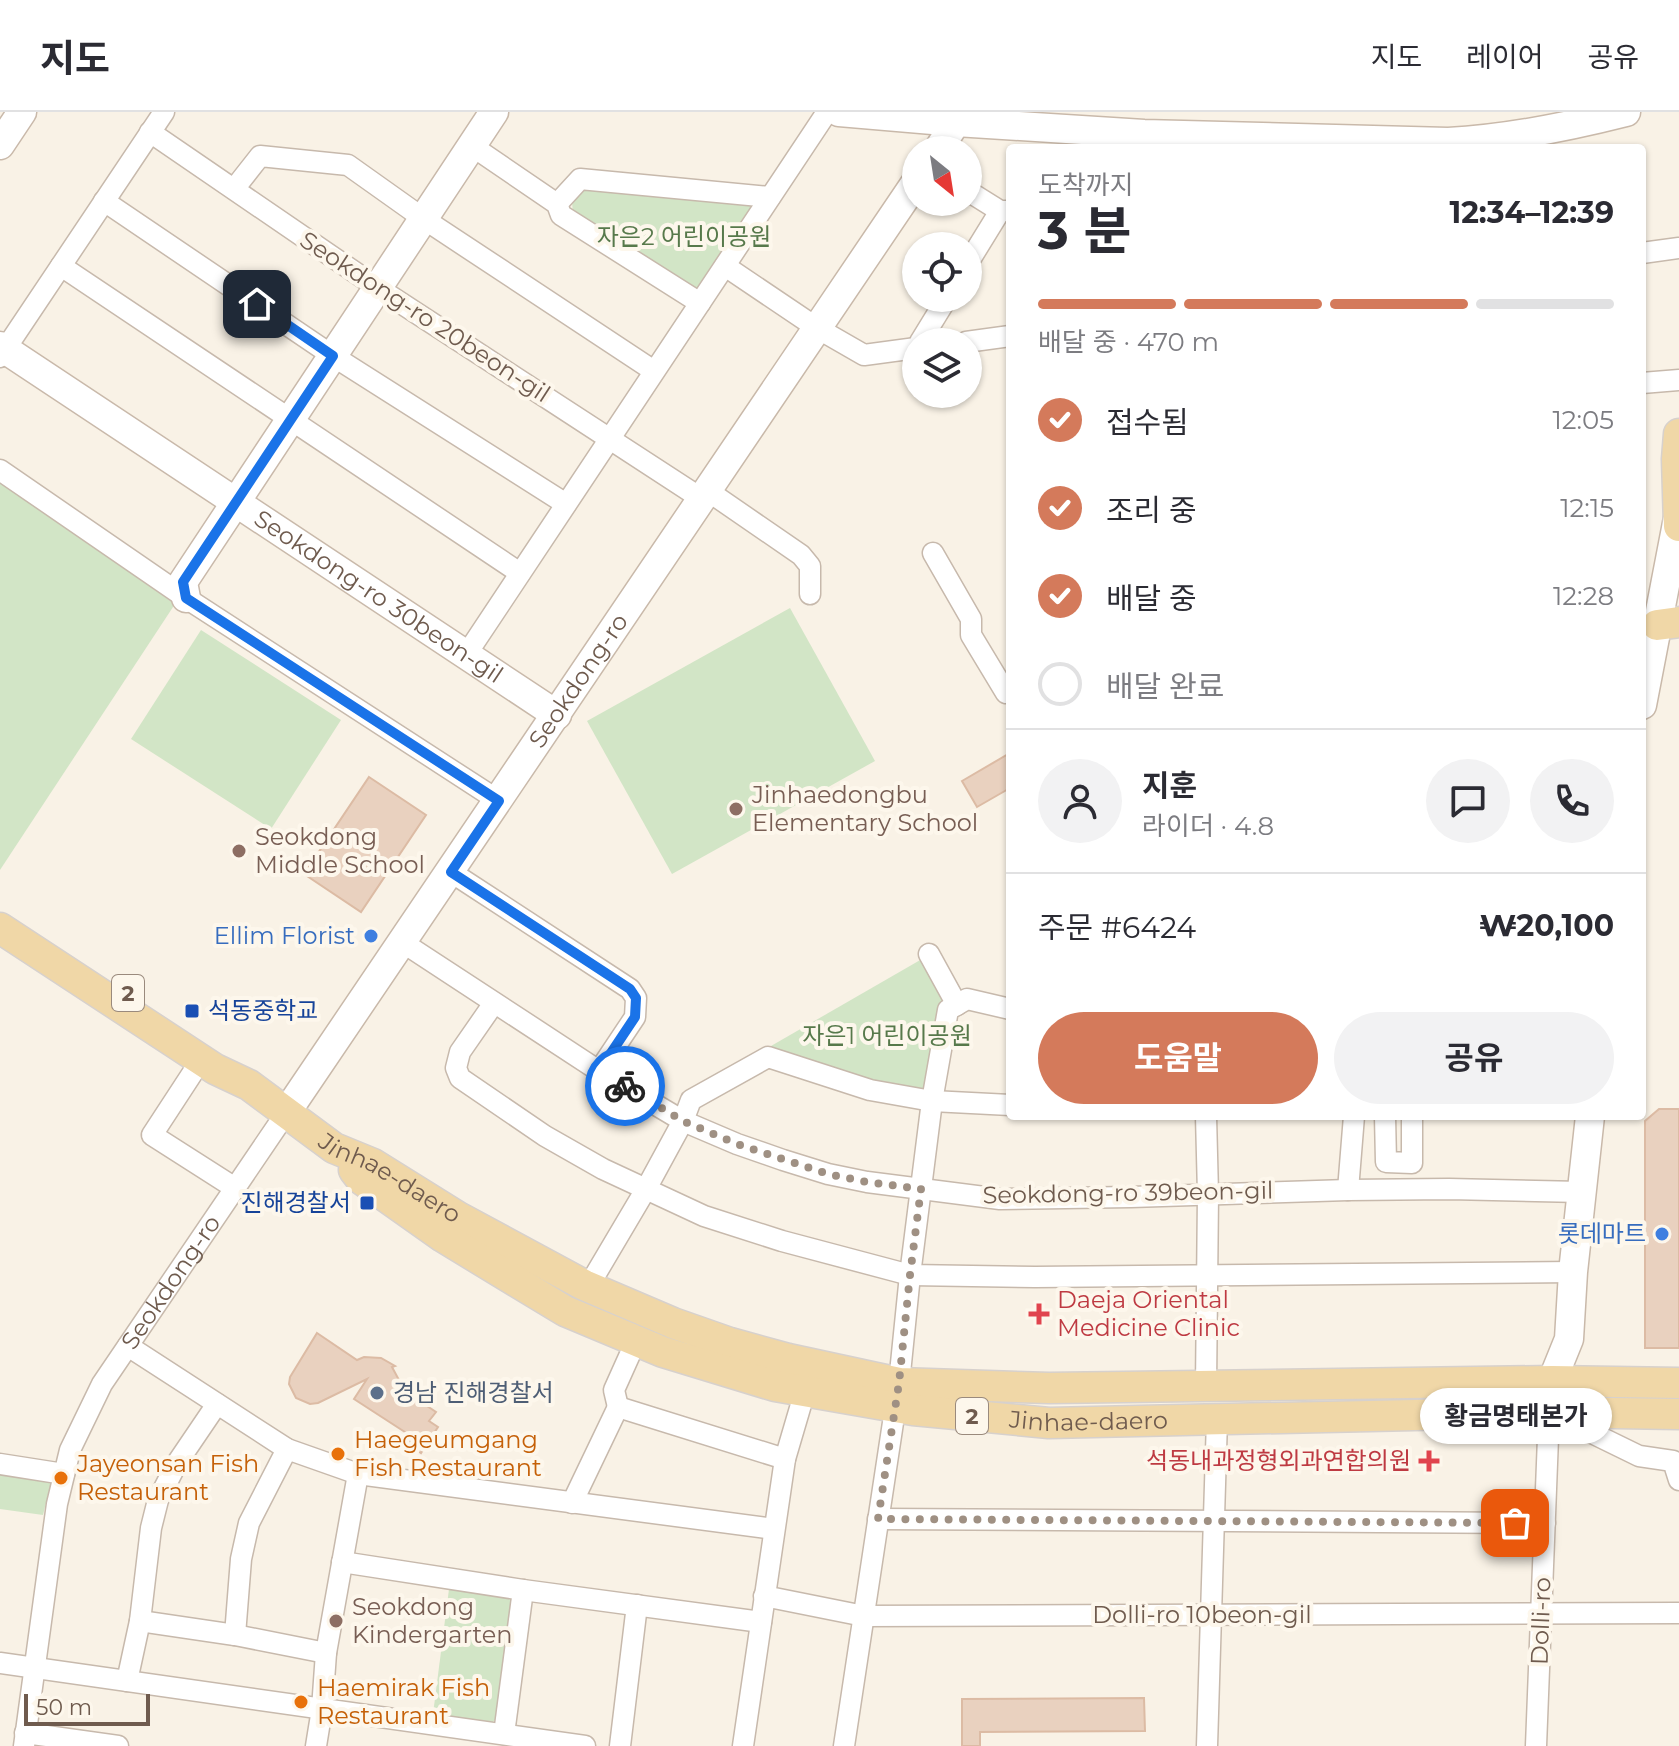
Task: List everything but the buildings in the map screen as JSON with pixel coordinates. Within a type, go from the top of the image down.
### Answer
[{"type":"main road","points":[[1678,522],[1679,434]]},
{"type":"main road","name":"2","points":[[0,908],[224,1056],[249,1085]]},
{"type":"main road","name":"2","points":[[0,928],[215,1069],[249,1085],[334,1148]]},
{"type":"main road","name":"Jinhae-daero","points":[[334,1148],[373,1164],[458,1217],[588,1287],[638,1309],[730,1343],[897,1395],[1049,1423],[1549,1412],[1679,1414]]},
{"type":"main road","name":"Jinhae-daero","points":[[334,1148],[361,1179],[443,1237],[565,1311],[663,1352],[775,1386],[805,1391],[897,1395],[1049,1388],[1552,1381],[1679,1383]]},
{"type":"street","points":[[0,145],[22,112]]},
{"type":"street","points":[[2,351],[164,112]]},
{"type":"street","points":[[186,598],[183,582],[494,112]]},
{"type":"street","points":[[466,655],[827,112]]},
{"type":"street","points":[[839,112],[1144,134],[1208,142],[1368,144]]},
{"type":"street","points":[[1456,144],[1548,130],[1626,112]]},
{"type":"street","points":[[947,136],[956,122]]},
{"type":"street","name":"Seokdong-ro 20beon-gil","points":[[150,132],[378,288],[610,438],[705,495]]},
{"type":"street","points":[[472,146],[557,204],[561,215],[700,303]]},
{"type":"street","points":[[234,189],[260,156],[348,165],[654,371]]},
{"type":"street","points":[[557,204],[580,179],[770,197]]},
{"type":"street","points":[[982,199],[1005,211],[982,243]]},
{"type":"street","points":[[104,201],[333,356],[566,504]]},
{"type":"street","name":"Seokdong-ro","points":[[25,1739],[57,1504],[70,1450],[102,1384],[902,203]]},
{"type":"street","points":[[1646,252],[1679,248]]},
{"type":"street","points":[[61,266],[520,573]]},
{"type":"street","points":[[725,266],[817,328],[864,355],[902,350]]},
{"type":"street","points":[[982,340],[1006,337]]},
{"type":"street","name":"Seokdong-ro 30beon-gil","points":[[2,351],[237,502],[557,715]]},
{"type":"street","points":[[1646,383],[1679,380]]},
{"type":"street","points":[[0,470],[186,598],[499,801]]},
{"type":"street","points":[[705,495],[801,555],[810,566],[810,594]]},
{"type":"street","points":[[1646,693],[1668,624],[1678,522]]},
{"type":"street","points":[[933,553],[971,619],[971,635],[1006,693]]},
{"type":"street","points":[[451,872],[630,989],[636,998],[635,1017],[599,1071]]},
{"type":"street","name":"Seokdong-ro 39beon-gil","points":[[402,942],[599,1071],[683,1121],[737,1144],[828,1174],[1000,1199],[1348,1190],[1581,1192]]},
{"type":"street","points":[[929,954],[957,1005]]},
{"type":"street","points":[[844,1746],[897,1395],[932,1101],[948,1010],[967,999],[1006,1008]]},
{"type":"street","points":[[494,1003],[460,1052],[456,1068],[460,1078],[545,1136],[603,1169],[704,1216],[782,1241],[910,1275],[1035,1277],[1573,1272]]},
{"type":"street","points":[[588,1287],[646,1189],[691,1100],[768,1057],[870,1090],[932,1101],[1006,1105]]},
{"type":"street","points":[[201,1060],[152,1135],[235,1188]]},
{"type":"street","points":[[1206,1120],[1206,1387]]},
{"type":"street","points":[[1348,1190],[1354,1120]]},
{"type":"street","points":[[1385,1120],[1386,1162],[1412,1163],[1412,1120]]},
{"type":"street","points":[[1590,1120],[1569,1339],[1552,1381],[1549,1412],[1639,1456],[1673,1461],[1679,1480]]},
{"type":"street","points":[[572,1503],[618,1407],[614,1390],[636,1341]]},
{"type":"street","points":[[128,1346],[287,1449],[358,1474],[774,1529]]},
{"type":"street","points":[[743,1746],[785,1459],[805,1391]]},
{"type":"street","points":[[127,1681],[140,1621],[151,1528],[158,1500],[177,1463],[217,1404]]},
{"type":"street","points":[[618,1407],[785,1459]]},
{"type":"street","name":"Dolli-ro","points":[[1536,1746],[1549,1412]]},
{"type":"street","points":[[1207,1746],[1217,1419]]},
{"type":"street","points":[[235,1635],[241,1559],[249,1523],[287,1449]]},
{"type":"street","points":[[0,1464],[64,1474]]},
{"type":"street","points":[[316,1746],[326,1653],[358,1474]]},
{"type":"street","points":[[878,1519],[1545,1523]]},
{"type":"street","points":[[342,1562],[761,1622]]},
{"type":"street","points":[[504,1734],[523,1590]]},
{"type":"street","name":"Dolli-ro 10beon-gil","points":[[764,1596],[864,1616],[1679,1613]]},
{"type":"street","points":[[620,1746],[637,1605]]},
{"type":"street","points":[[140,1621],[326,1653]]},
{"type":"street","points":[[0,1663],[585,1746]]},
{"type":"street","points":[[25,1739],[118,1746]]},
{"type":"green space","name":"자은2 어린이공원","points":[[579,187],[756,202],[696,294],[573,216],[572,200]]},
{"type":"green space","points":[[0,481],[175,604],[0,870]]},
{"type":"green space","points":[[790,608],[875,761],[672,874],[587,721]]},
{"type":"green space","points":[[201,630],[341,720],[271,829],[131,739]]},
{"type":"green space","name":"자은1 어린이공원","points":[[922,959],[945,1000],[927,1094],[872,1084],[773,1053],[771,1046]]},
{"type":"green space","points":[[0,1470],[52,1478],[43,1515],[0,1509]]},
{"type":"green space","points":[[449,1589],[509,1597],[515,1605],[500,1714],[493,1722],[433,1714]]},
{"type":"way so far","points":[[625,1086],[683,1121],[737,1144],[828,1174],[921,1189],[899,1383],[878,1519],[1515,1523]]},
{"type":"place","name":"Jinhaedongbu Elementary School","points":[[736,809]]},
{"type":"place","name":"Seokdong Middle School","points":[[239,851]]},
{"type":"place","name":"Ellim Florist","points":[[371,936]]},
{"type":"place","name":"석동중학교","points":[[192,1011]]},
{"type":"place","name":"진해경찰서","points":[[367,1203]]},
{"type":"place","name":"롯데마트","points":[[1662,1234]]},
{"type":"place","name":"Daeja Oriental Medicine Clinic","points":[[1039,1314]]},
{"type":"place","name":"경남 진해경찰서","points":[[377,1393]]},
{"type":"place","name":"Haegeumgang Fish Restaurant","points":[[338,1454]]},
{"type":"place","name":"석동내과정형외과연합의원","points":[[1429,1461]]},
{"type":"place","name":"Jayeonsan Fish Restaurant","points":[[61,1478]]},
{"type":"place","name":"황금명태본가","points":[[1515,1523]]},
{"type":"place","name":"Seokdong Kindergarten","points":[[336,1621]]},
{"type":"place","name":"Haemirak Fish Restaurant","points":[[301,1702]]},
{"type":"route","points":[[257,304],[333,356],[183,582],[186,598],[499,801],[451,872],[630,989],[636,998],[635,1017],[599,1071],[625,1086]]}]
